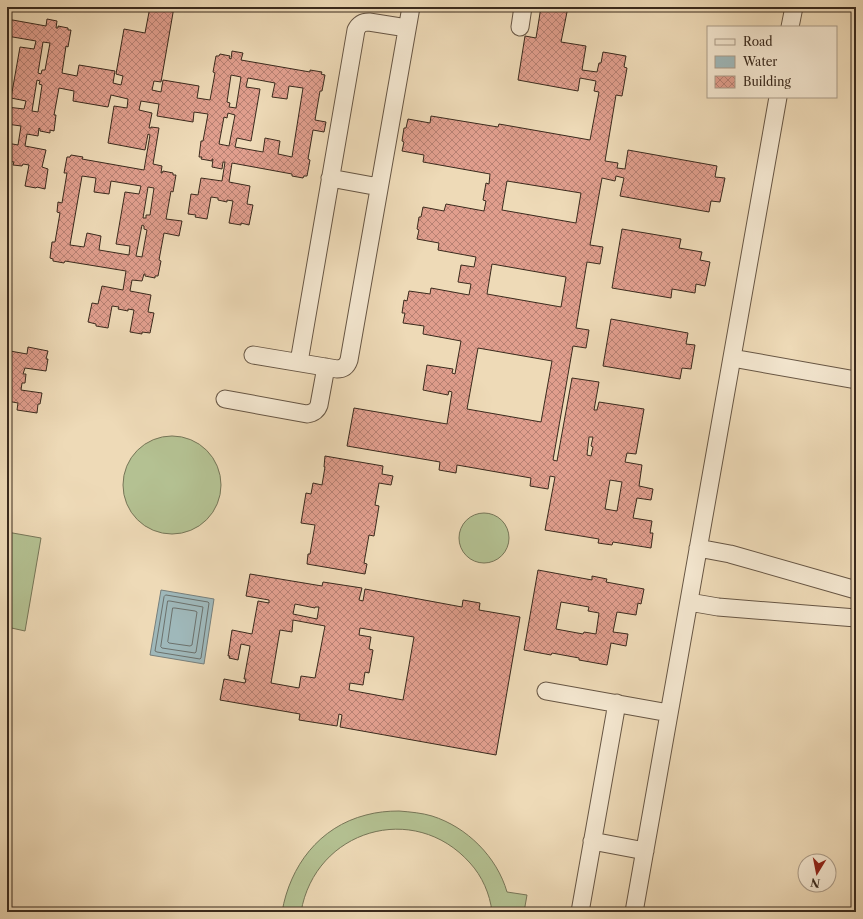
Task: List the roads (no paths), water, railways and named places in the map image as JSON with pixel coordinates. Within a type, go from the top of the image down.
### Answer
[{"type":"lane","points":[[253,354],[341,369],[349,360],[410,7]]},
{"type":"lane","points":[[520,27],[523,7]]},
{"type":"lane","points":[[790,26],[794,7]]},
{"type":"lane","points":[[298,362],[356,30],[358,26],[364,22],[407,28]]},
{"type":"lane","points":[[634,912],[778,98]]},
{"type":"lane","points":[[330,178],[379,187]]},
{"type":"lane","points":[[732,358],[856,380]]},
{"type":"lane","points":[[225,399],[307,414],[315,412],[319,405],[326,367]]},
{"type":"lane","points":[[698,548],[730,554],[856,590]]},
{"type":"lane","points":[[689,602],[718,607],[856,618]]},
{"type":"lane","points":[[546,691],[669,713]]},
{"type":"lane","points":[[580,912],[617,703]]},
{"type":"lane","points":[[592,842],[645,851]]},
{"type":"water","points":[[161,590],[214,599],[204,664],[150,655]]}]
